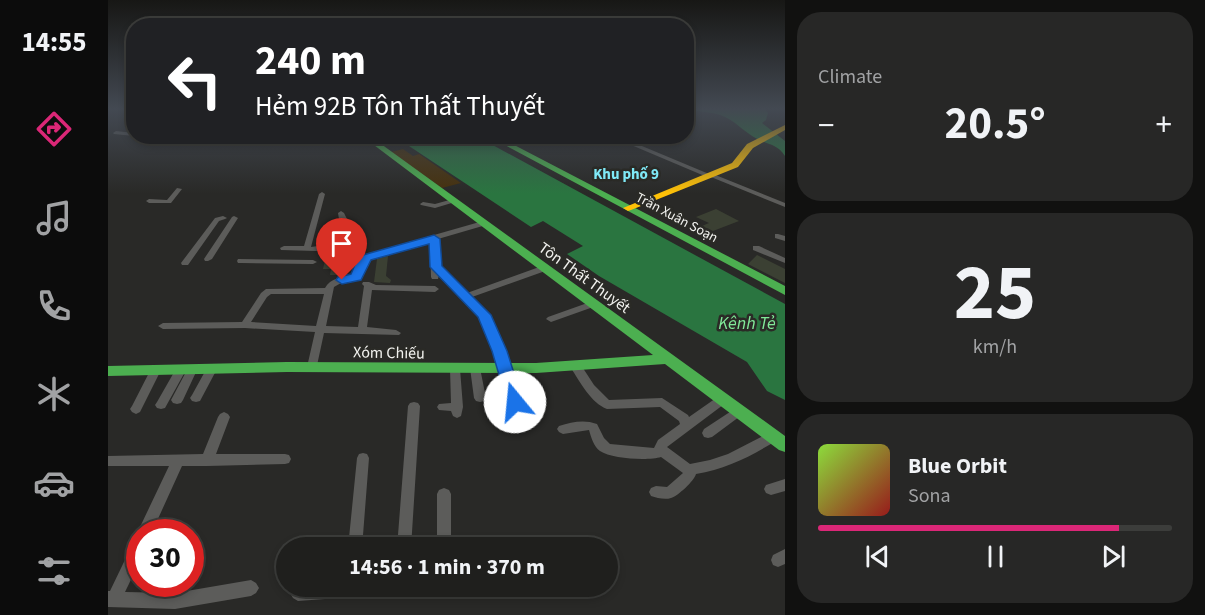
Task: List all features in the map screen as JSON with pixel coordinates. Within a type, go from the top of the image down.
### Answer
[{"type":"main road","points":[[628,208],[738,163],[750,146],[766,137]]},
{"type":"main road","name":"Tôn Thất Thuyết","points":[[375,144],[785,445]]},
{"type":"main road","name":"Trần Xuân Soạn","points":[[506,144],[785,291]]},
{"type":"main road","name":"Xóm Chiếu","points":[[108,371],[312,367],[505,368],[669,359]]},
{"type":"street","points":[[632,144],[785,205]]},
{"type":"street","points":[[149,201],[169,202],[179,189]]},
{"type":"street","points":[[310,273],[322,194]]},
{"type":"street","points":[[423,204],[435,206],[453,201]]},
{"type":"street","points":[[284,248],[312,249],[342,245],[343,219],[341,213]]},
{"type":"street","points":[[185,263],[217,219],[224,218]]},
{"type":"street","points":[[208,260],[234,218]]},
{"type":"street","points":[[245,325],[269,291],[330,287],[356,277],[362,262],[367,257],[483,223]]},
{"type":"street","points":[[434,239],[435,277]]},
{"type":"street","points":[[756,248],[785,261]]},
{"type":"street","points":[[241,261],[313,262]]},
{"type":"street","points":[[436,267],[484,315],[505,368],[515,402]]},
{"type":"street","points":[[467,296],[545,268]]},
{"type":"street","points":[[356,277],[368,286],[392,289],[435,289]]},
{"type":"street","points":[[362,330],[368,286]]},
{"type":"street","points":[[312,367],[330,287]]},
{"type":"street","points":[[551,319],[593,304]]},
{"type":"street","points":[[164,326],[245,325],[396,333]]},
{"type":"street","points":[[575,365],[590,388],[607,405],[663,402],[684,418],[686,425]]},
{"type":"street","points":[[475,368],[480,398]]},
{"type":"street","points":[[196,398],[212,369]]},
{"type":"street","points":[[443,407],[457,410],[455,369]]},
{"type":"street","points":[[136,409],[156,370]]},
{"type":"street","points":[[177,400],[186,370]]},
{"type":"street","points":[[162,405],[186,370]]},
{"type":"street","points":[[563,429],[587,424],[592,427],[604,448],[612,452],[658,453],[686,425],[723,399]]},
{"type":"street","points":[[405,537],[414,406]]},
{"type":"street","points":[[708,433],[739,411]]},
{"type":"street","points":[[207,461],[224,417]]},
{"type":"street","points":[[688,470],[703,469],[751,451],[773,436]]},
{"type":"street","points":[[656,492],[669,493],[690,475],[688,470],[660,449]]},
{"type":"street","points":[[356,537],[363,458]]},
{"type":"street","points":[[108,461],[285,459]]},
{"type":"street","points":[[151,519],[178,460]]},
{"type":"street","points":[[771,489],[785,485]]},
{"type":"street","points":[[444,494],[444,537]]},
{"type":"street","points":[[126,571],[111,599],[175,601],[251,588]]},
{"type":"shaded area","points":[[403,149],[413,156],[419,154],[461,183],[442,188],[391,152]]},
{"type":"water","points":[[753,137],[780,137],[785,141],[785,156],[777,148]]},
{"type":"water","name":"Kênh Tẻ","points":[[406,144],[491,144],[785,304],[785,400],[767,391],[747,362],[599,276],[567,254],[583,246],[543,221],[531,227]]},
{"type":"building","points":[[716,209],[739,221],[713,231],[702,226],[709,223],[696,217]]},
{"type":"building","points":[[347,248],[352,250],[349,269],[341,269],[339,275],[330,275],[331,269],[323,269],[327,252]]},
{"type":"building","points":[[757,255],[785,269],[785,283],[748,264]]},
{"type":"building","points":[[388,256],[386,276],[391,280],[390,283],[374,282],[377,259]]},
{"type":"traffic: fast","points":[[376,144],[785,445]]},
{"type":"traffic: fast","points":[[506,144],[785,291]]},
{"type":"traffic: fast","points":[[108,371],[287,367],[536,368],[669,359]]},
{"type":"traffic: slow","points":[[628,208],[735,165],[750,146],[767,137]]},
{"type":"district","name":"Khu phố 9","points":[[626,174]]},
{"type":"route","points":[[342,280],[356,277],[362,262],[367,257],[434,239],[436,267],[484,315],[500,351],[515,402]]}]
